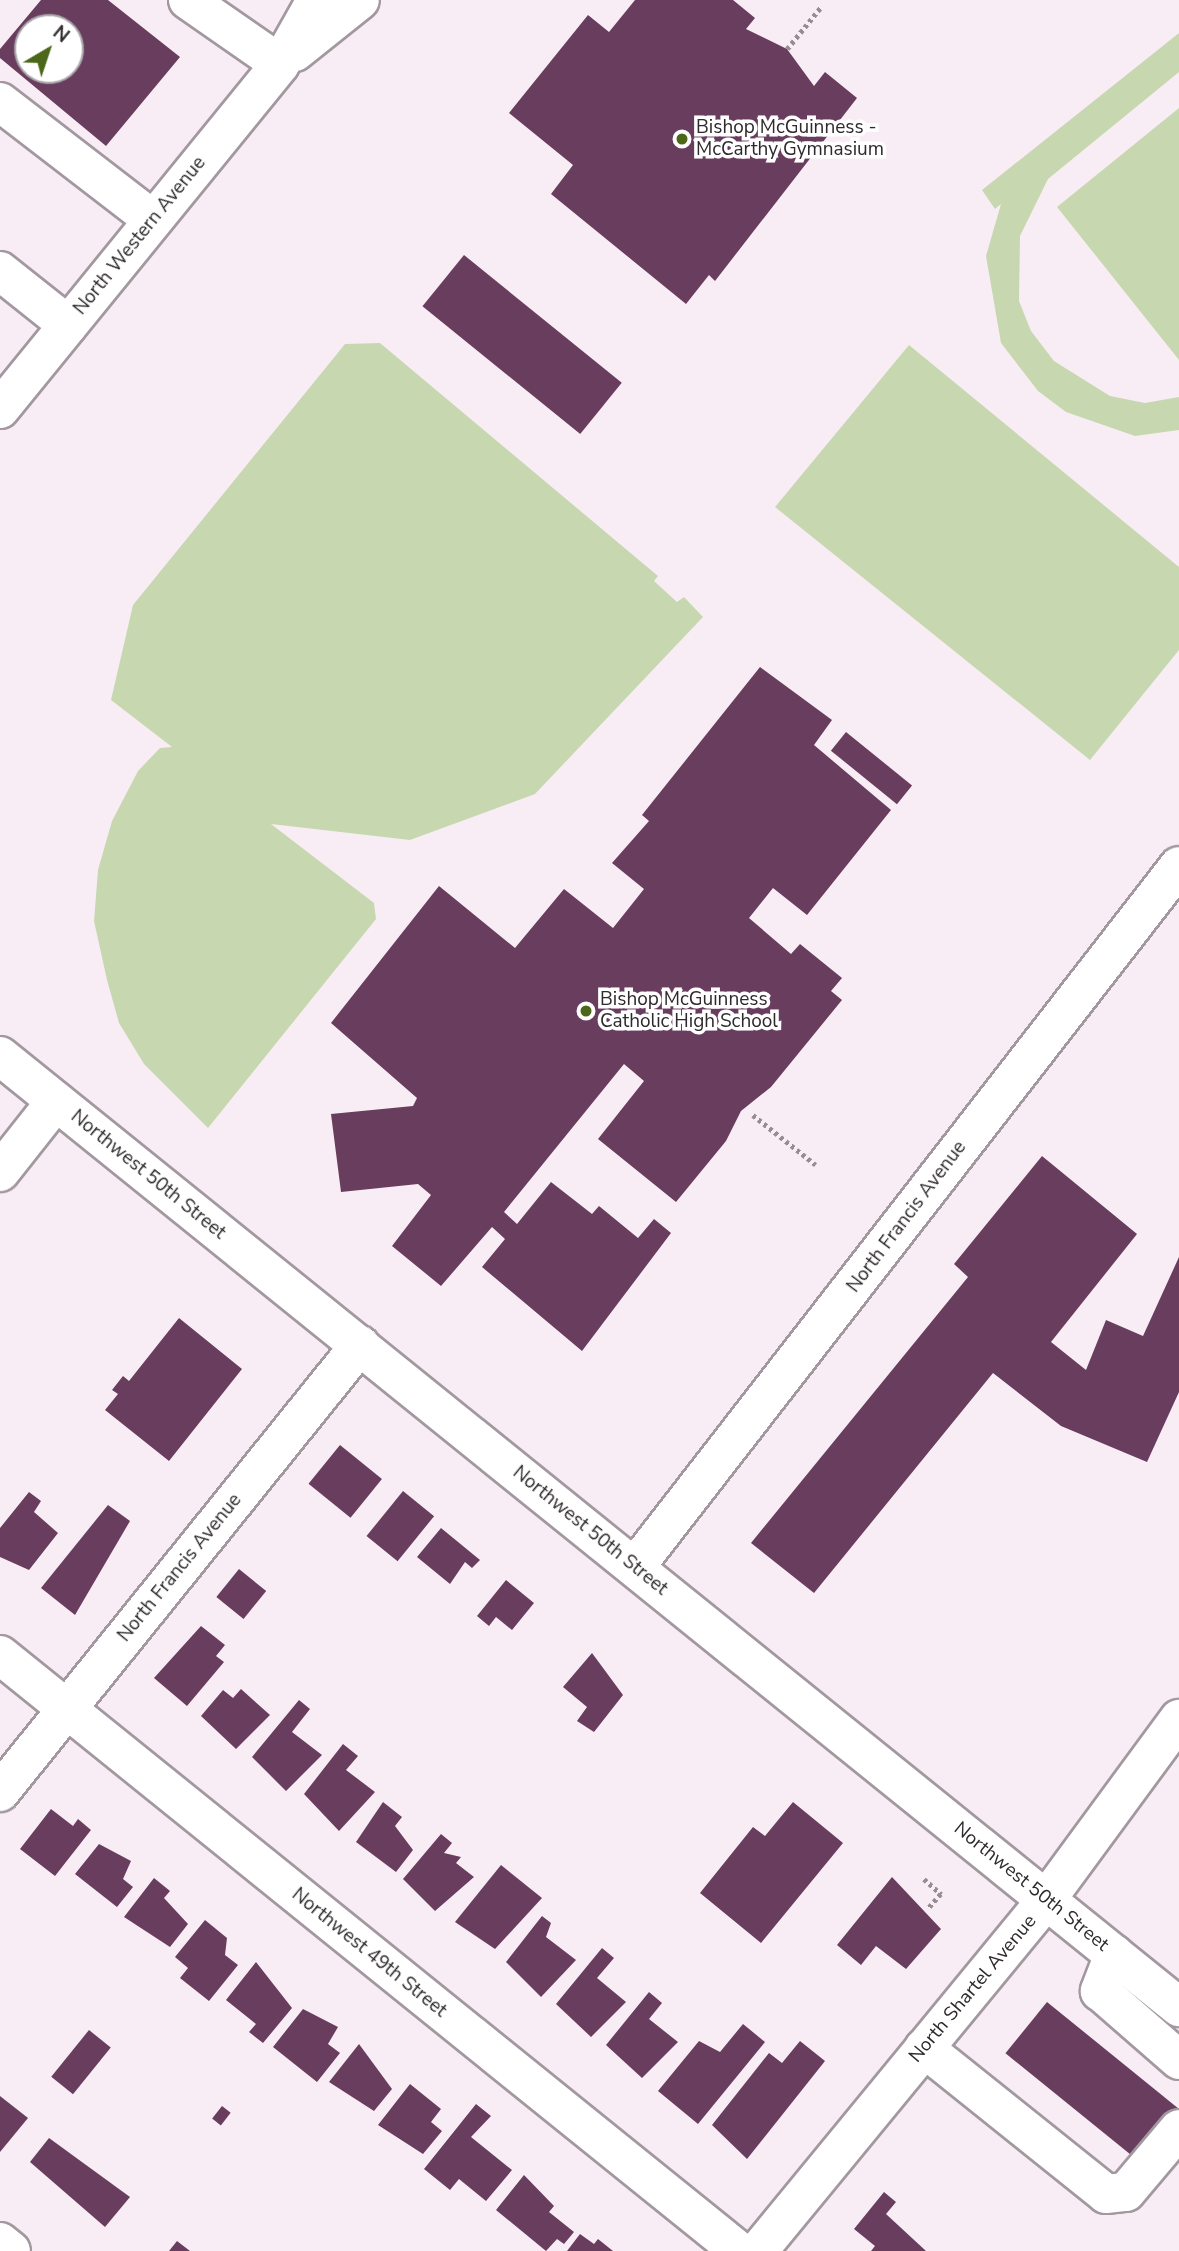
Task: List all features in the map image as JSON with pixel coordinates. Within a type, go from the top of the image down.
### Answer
[{"type":"street","points":[[188,0],[280,64]]},
{"type":"street","name":"North Western Avenue","points":[[0,409],[280,64],[316,0]]},
{"type":"street","name":"North Western Avenue","points":[[280,64],[360,0]]},
{"type":"street","points":[[0,102],[153,220]]},
{"type":"street","points":[[0,271],[68,325]]},
{"type":"street","name":"North Francis Avenue","points":[[635,1567],[1179,866]]},
{"type":"street","name":"Northwest 50th Street","points":[[0,1056],[1179,2007]]},
{"type":"street","points":[[0,1172],[56,1101]]},
{"type":"street","name":"North Francis Avenue","points":[[0,1792],[360,1345]]},
{"type":"street","name":"Northwest 49th Street","points":[[0,1655],[739,2251]]},
{"type":"street","name":"North Shartel Avenue","points":[[758,2251],[1046,1900],[1179,1719]]},
{"type":"street","points":[[1114,1954],[1100,1991],[1179,2060]]},
{"type":"street","points":[[924,2048],[1105,2194],[1126,2192],[1179,2129]]},
{"type":"street","points":[[0,2242],[11,2251]]},
{"type":"path","points":[[787,49],[821,7]]},
{"type":"path","points":[[752,1115],[816,1165]]},
{"type":"path","points":[[924,1879],[941,1894],[928,1909]]},
{"type":"green space","points":[[1179,33],[1179,72],[1048,179],[1020,236],[1019,301],[1031,331],[1054,361],[1110,396],[1145,403],[1179,397],[1179,430],[1135,436],[1066,412],[1038,391],[1001,343],[986,256],[1001,204],[995,209],[982,190]]},
{"type":"green space","points":[[1179,108],[1179,360],[1057,207]]},
{"type":"green space","points":[[380,343],[658,576],[654,581],[677,602],[684,597],[703,617],[535,794],[410,840],[271,824],[374,903],[376,919],[208,1128],[144,1064],[119,1023],[107,980],[94,921],[98,870],[112,821],[138,771],[160,748],[172,747],[111,700],[133,605],[345,344]]},
{"type":"green space","points":[[909,345],[1179,567],[1179,650],[1090,760],[775,507]]},
{"type":"building","points":[[41,0],[108,0],[180,57],[106,146],[31,84],[84,84],[84,14],[29,14]]},
{"type":"building","name":"Bishop McGuinness - McCarthy Gymnasium","points":[[635,0],[733,0],[755,18],[746,29],[787,49],[814,86],[825,72],[857,98],[715,281],[709,275],[686,304],[551,194],[573,165],[509,113],[588,15],[609,32]]},
{"type":"building","points":[[14,32],[14,70],[0,58],[0,49]]},
{"type":"building","points":[[464,255],[622,383],[580,434],[422,306]]},
{"type":"building","name":"Bishop McGuinness Catholic High School","points":[[760,667],[832,720],[814,745],[891,810],[807,915],[773,888],[749,918],[791,954],[800,944],[842,978],[831,991],[842,1000],[771,1087],[741,1111],[726,1141],[676,1202],[598,1139],[644,1081],[624,1064],[504,1212],[517,1224],[551,1182],[592,1214],[599,1206],[638,1238],[654,1219],[671,1233],[582,1351],[482,1267],[505,1239],[492,1227],[441,1286],[392,1246],[431,1195],[418,1184],[341,1192],[331,1114],[413,1106],[417,1098],[331,1023],[439,886],[515,948],[564,889],[613,928],[644,889],[612,863],[649,821],[642,815]]},
{"type":"building","points":[[846,732],[912,785],[897,804],[831,751]]},
{"type":"building","points":[[1042,1156],[1137,1234],[1051,1342],[1086,1370],[1106,1320],[1143,1336],[1179,1257],[1179,1392],[1147,1462],[1061,1426],[993,1373],[814,1593],[751,1543],[968,1277],[954,1264]]},
{"type":"building","points":[[179,1318],[242,1369],[169,1461],[105,1410],[118,1394],[112,1390],[123,1376],[129,1381]]},
{"type":"building","points":[[340,1445],[382,1479],[350,1518],[309,1484]]},
{"type":"building","points":[[403,1491],[434,1516],[398,1561],[366,1536]]},
{"type":"building","points":[[29,1492],[41,1501],[34,1512],[58,1533],[29,1570],[0,1557],[0,1528]]},
{"type":"building","points":[[108,1505],[130,1521],[75,1615],[41,1588]]},
{"type":"building","points":[[441,1528],[480,1560],[472,1568],[465,1562],[450,1584],[417,1557]]},
{"type":"building","points":[[239,1569],[266,1591],[244,1619],[216,1597]]},
{"type":"building","points":[[506,1580],[534,1603],[512,1630],[496,1617],[489,1626],[477,1616]]},
{"type":"building","points":[[201,1626],[225,1645],[216,1656],[224,1662],[187,1706],[154,1678]]},
{"type":"building","points":[[592,1653],[623,1695],[594,1732],[577,1721],[587,1707],[563,1687]]},
{"type":"building","points":[[241,1689],[270,1715],[236,1749],[201,1716],[223,1690],[233,1698]]},
{"type":"building","points":[[299,1700],[310,1709],[292,1732],[322,1755],[286,1791],[252,1757]]},
{"type":"building","points":[[343,1744],[358,1756],[346,1770],[375,1792],[339,1831],[304,1794]]},
{"type":"building","points":[[383,1802],[402,1817],[395,1826],[413,1850],[396,1872],[356,1842]]},
{"type":"building","points":[[793,1802],[843,1843],[761,1943],[700,1893],[753,1827],[765,1836]]},
{"type":"building","points":[[51,1809],[73,1826],[78,1819],[91,1830],[55,1876],[20,1849]]},
{"type":"building","points":[[441,1834],[452,1843],[444,1853],[461,1857],[456,1863],[474,1877],[435,1911],[403,1879]]},
{"type":"building","points":[[99,1844],[131,1861],[123,1879],[133,1887],[117,1907],[75,1874]]},
{"type":"building","points":[[501,1865],[542,1898],[495,1949],[455,1922]]},
{"type":"building","points":[[892,1877],[941,1929],[906,1969],[876,1946],[861,1965],[837,1945]]},
{"type":"building","points":[[154,1878],[170,1891],[164,1898],[188,1924],[170,1947],[124,1917]]},
{"type":"building","points":[[542,1916],[551,1923],[546,1937],[576,1960],[541,1997],[506,1962]]},
{"type":"building","points":[[205,1920],[227,1938],[225,1955],[238,1965],[209,2001],[180,1978],[188,1968],[175,1957]]},
{"type":"building","points":[[602,1948],[614,1958],[597,1978],[626,2002],[591,2037],[556,2004]]},
{"type":"building","points":[[256,1962],[292,2008],[263,2043],[249,2032],[256,2024],[226,2000]]},
{"type":"building","points":[[649,1992],[662,2003],[649,2019],[678,2042],[642,2078],[606,2045]]},
{"type":"building","points":[[1047,2002],[1179,2109],[1138,2160],[1005,2053]]},
{"type":"building","points":[[303,2009],[338,2027],[328,2044],[340,2053],[317,2082],[273,2047]]},
{"type":"building","points":[[743,2024],[765,2042],[698,2124],[658,2091],[699,2041],[720,2052]]},
{"type":"building","points":[[89,2030],[111,2048],[73,2094],[51,2077]]},
{"type":"building","points":[[800,2041],[825,2061],[747,2159],[712,2125],[769,2053],[782,2063]]},
{"type":"building","points":[[359,2044],[392,2089],[374,2111],[329,2082]]},
{"type":"building","points":[[410,2084],[441,2109],[431,2122],[442,2131],[423,2154],[378,2125]]},
{"type":"building","points":[[0,2096],[28,2118],[0,2152]]},
{"type":"building","points":[[476,2104],[491,2116],[471,2137],[512,2170],[486,2201],[459,2179],[450,2190],[424,2169]]},
{"type":"building","points":[[222,2106],[231,2113],[221,2125],[212,2119]]},
{"type":"building","points":[[49,2138],[130,2197],[105,2227],[30,2162]]},
{"type":"building","points":[[524,2175],[554,2206],[549,2212],[574,2232],[564,2244],[557,2239],[546,2251],[496,2210]]},
{"type":"building","points":[[884,2192],[896,2202],[886,2214],[926,2251],[871,2251],[875,2246],[854,2229]]},
{"type":"building","points":[[580,2234],[594,2244],[598,2239],[613,2251],[567,2251]]},
{"type":"building","points":[[177,2241],[190,2251],[169,2251]]},
{"type":"place","name":"Bishop McGuinness - McCarthy Gymnasium","points":[[682,139]]},
{"type":"place","name":"Bishop McGuinness Catholic High School","points":[[586,1011]]}]
